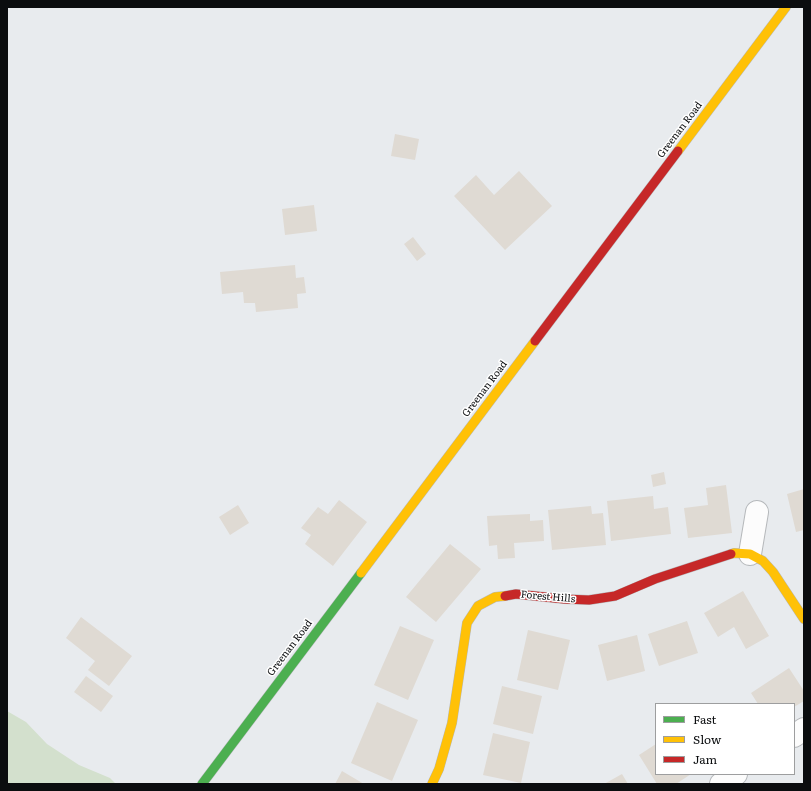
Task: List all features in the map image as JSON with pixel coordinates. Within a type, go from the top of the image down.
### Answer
[{"type":"street","name":"Greenan Road","points":[[202,784],[786,7]]},
{"type":"street","points":[[757,512],[750,554],[763,561],[773,572],[804,619]]},
{"type":"street","name":"Forest Hills","points":[[432,784],[439,769],[452,723],[467,623],[478,606],[495,597],[516,594],[589,600],[614,596],[636,585],[734,553],[750,554]]},
{"type":"street","points":[[795,735],[804,729]]},
{"type":"street","points":[[721,784],[734,775]]},
{"type":"green space","points":[[7,711],[26,722],[47,744],[79,765],[110,778],[116,784],[7,784]]},
{"type":"building","points":[[395,134],[419,139],[415,160],[391,156]]},
{"type":"building","points":[[519,171],[552,206],[505,250],[454,196],[476,175],[494,195]]},
{"type":"building","points":[[314,205],[317,231],[285,235],[282,209]]},
{"type":"building","points":[[413,237],[426,254],[417,261],[404,244]]},
{"type":"building","points":[[295,265],[296,278],[304,277],[306,293],[297,294],[298,308],[256,312],[255,303],[244,303],[243,292],[222,294],[220,272]]},
{"type":"building","points":[[664,472],[666,484],[653,487],[651,475]]},
{"type":"building","points":[[726,485],[732,533],[688,538],[684,508],[708,505],[706,488]]},
{"type":"building","points":[[804,489],[804,530],[796,532],[787,494]]},
{"type":"building","points":[[653,496],[654,509],[668,507],[671,534],[611,541],[607,501]]},
{"type":"building","points":[[339,500],[367,522],[333,566],[305,544],[311,535],[301,528],[318,507],[328,514]]},
{"type":"building","points":[[238,505],[249,523],[230,535],[219,517]]},
{"type":"building","points":[[591,506],[592,514],[603,513],[606,545],[552,550],[548,510]]},
{"type":"building","points":[[530,514],[530,521],[543,520],[544,541],[514,543],[515,558],[498,559],[497,545],[489,546],[487,516]]},
{"type":"building","points":[[450,544],[481,569],[436,622],[406,597]]},
{"type":"building","points":[[743,591],[769,636],[746,649],[734,627],[718,637],[704,613]]},
{"type":"building","points":[[81,617],[132,656],[109,686],[88,670],[95,661],[66,638]]},
{"type":"building","points":[[687,621],[698,653],[659,666],[648,634]]},
{"type":"building","points":[[400,626],[434,640],[408,700],[374,685]]},
{"type":"building","points":[[528,630],[570,640],[558,690],[517,680]]},
{"type":"building","points":[[637,635],[645,671],[607,681],[598,645]]},
{"type":"building","points":[[789,668],[804,691],[804,701],[795,706],[795,703],[757,703],[751,693]]},
{"type":"building","points":[[86,676],[113,696],[101,712],[74,692]]},
{"type":"building","points":[[502,686],[542,696],[533,734],[493,724]]},
{"type":"building","points":[[377,702],[418,720],[392,781],[351,763]]},
{"type":"building","points":[[493,733],[530,742],[521,783],[483,775]]},
{"type":"building","points":[[655,745],[655,775],[690,775],[676,784],[657,784],[639,755]]},
{"type":"building","points":[[342,771],[364,784],[335,784]]},
{"type":"building","points":[[622,774],[628,784],[604,784]]},
{"type":"traffic: fast","points":[[202,784],[361,573]]},
{"type":"traffic: slow","points":[[678,151],[786,7]]},
{"type":"traffic: slow","points":[[361,573],[535,341]]},
{"type":"traffic: slow","points":[[731,554],[750,554],[763,561],[773,572],[804,619]]},
{"type":"traffic: slow","points":[[432,784],[439,769],[452,723],[467,623],[478,606],[495,597],[505,596]]},
{"type":"traffic: jam","points":[[535,341],[678,151]]},
{"type":"traffic: jam","points":[[505,596],[516,594],[589,600],[615,596],[655,579],[731,554]]}]
